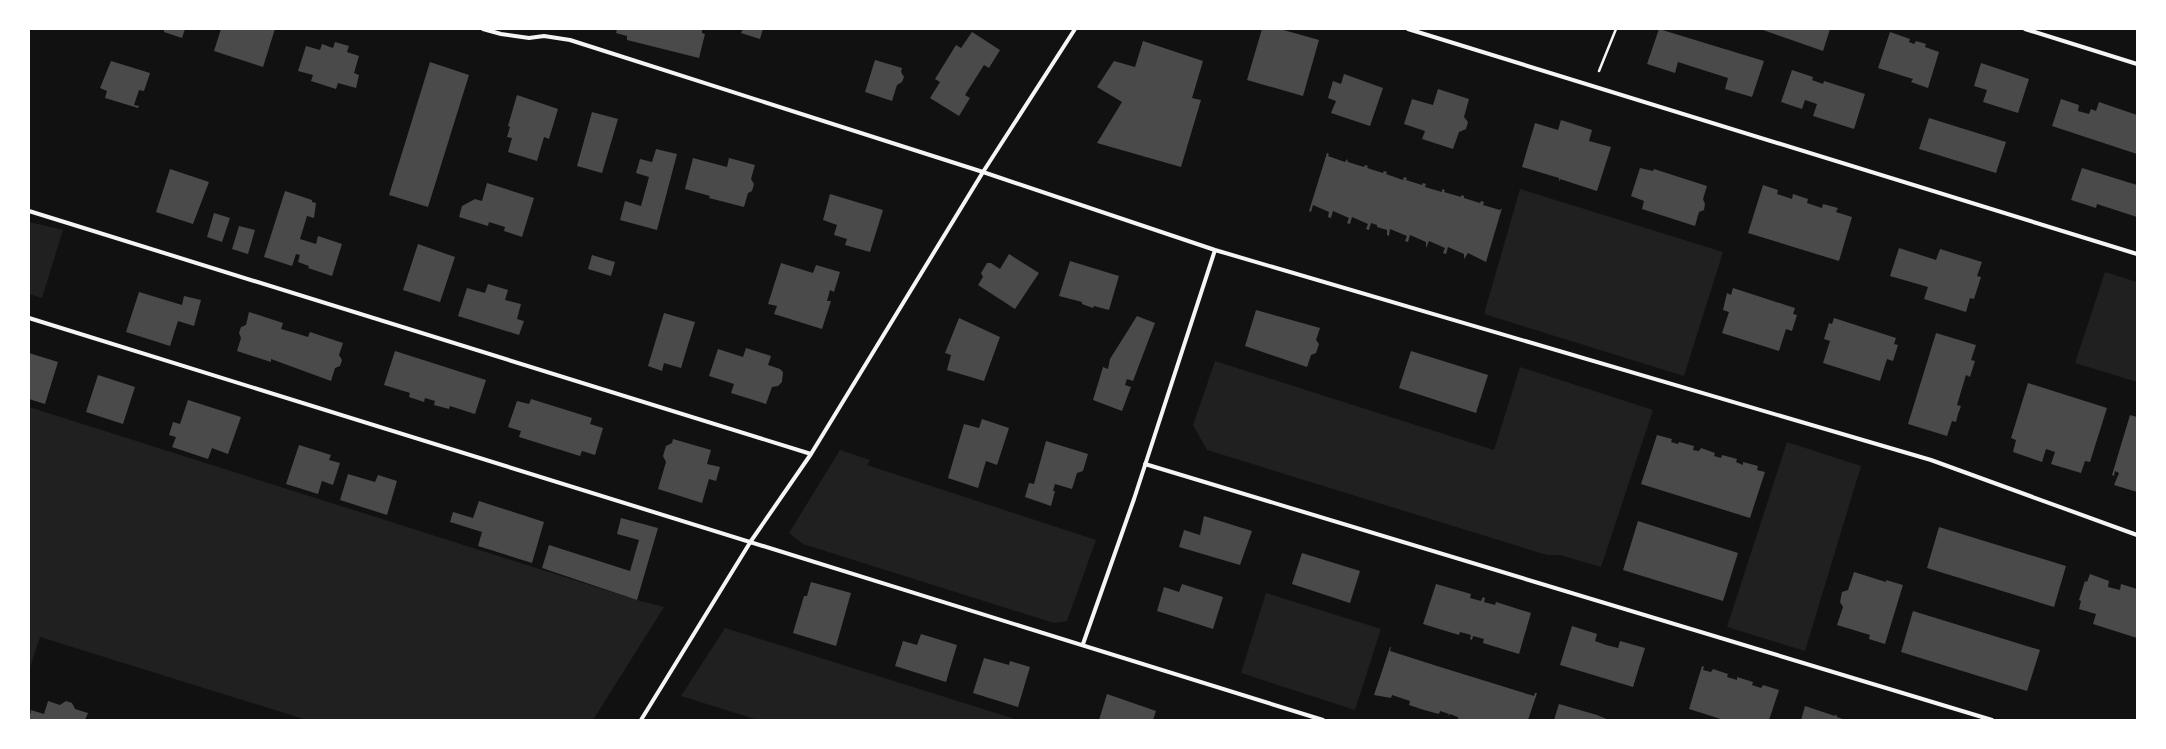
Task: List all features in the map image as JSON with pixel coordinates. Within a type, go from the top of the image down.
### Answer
[{"type":"street","points":[[483,29],[501,34],[529,38],[544,36],[570,40],[983,172],[1215,250],[1931,460],[2137,535]]},
{"type":"street","points":[[641,720],[751,541],[811,454],[983,172],[1075,29]]},
{"type":"street","points":[[1408,29],[2137,254]]},
{"type":"street","points":[[2025,29],[2137,64]]},
{"type":"street","points":[[29,211],[811,454]]},
{"type":"street","points":[[1082,644],[1145,464],[1215,250]]},
{"type":"street","points":[[29,318],[751,541],[1323,720]]},
{"type":"street","points":[[1145,464],[1992,720]]},
{"type":"path","points":[[1593,86],[1616,29]]},
{"type":"shaded area","points":[[1520,189],[1723,252],[1684,376],[1484,314]]},
{"type":"shaded area","points":[[29,222],[63,230],[42,298],[29,294]]},
{"type":"shaded area","points":[[2105,272],[2137,282],[2137,382],[2075,363]]},
{"type":"shaded area","points":[[1215,361],[1494,450],[1520,367],[1653,410],[1601,567],[1560,555],[1547,555],[1207,450],[1193,425]]},
{"type":"shaded area","points":[[29,407],[637,600],[664,607],[593,720],[307,720],[40,637],[29,670]]},
{"type":"shaded area","points":[[1787,442],[1861,466],[1805,651],[1727,627]]},
{"type":"shaded area","points":[[840,450],[870,460],[867,465],[1096,540],[1067,621],[1054,623],[803,544],[789,533]]},
{"type":"shaded area","points":[[1266,593],[1381,629],[1355,710],[1241,673]]},
{"type":"shaded area","points":[[725,628],[1018,720],[758,720],[681,696]]},
{"type":"building","points":[[164,29],[185,29],[182,38],[164,32]]},
{"type":"building","points":[[221,29],[275,29],[263,67],[214,51]]},
{"type":"building","points":[[617,29],[702,29],[702,33],[705,34],[699,58],[627,40],[627,36],[616,33]]},
{"type":"building","points":[[743,29],[763,29],[760,39],[741,33]]},
{"type":"building","points":[[1262,29],[1280,29],[1319,40],[1303,96],[1247,80]]},
{"type":"building","points":[[1659,29],[1764,61],[1752,97],[1725,89],[1728,78],[1678,62],[1675,73],[1647,64]]},
{"type":"building","points":[[1760,29],[1830,29],[1823,51]]},
{"type":"building","points":[[972,32],[1000,50],[989,68],[984,65],[965,95],[970,98],[959,116],[930,98],[940,82],[935,79],[956,45],[961,48]]},
{"type":"building","points":[[1890,32],[1910,39],[1909,42],[1914,44],[1916,41],[1926,44],[1925,47],[1939,52],[1928,88],[1911,82],[1913,79],[1878,68]]},
{"type":"building","points":[[1143,41],[1203,61],[1192,98],[1201,100],[1181,167],[1097,143],[1122,102],[1097,87],[1114,61],[1135,67]]},
{"type":"building","points":[[335,42],[349,46],[347,52],[359,56],[354,73],[359,75],[356,88],[338,83],[336,89],[311,81],[313,75],[298,71],[306,46],[320,50],[322,44],[333,48]]},
{"type":"building","points":[[875,60],[902,68],[901,72],[904,77],[902,82],[897,85],[892,101],[865,92]]},
{"type":"building","points":[[111,61],[150,73],[144,91],[139,90],[134,105],[139,106],[138,108],[105,98],[107,91],[100,88]]},
{"type":"building","points":[[430,62],[469,75],[428,207],[389,195]]},
{"type":"building","points":[[1981,63],[2029,79],[2018,113],[1983,102],[1987,90],[1974,86]]},
{"type":"building","points":[[1792,70],[1813,77],[1812,80],[1823,84],[1824,81],[1865,94],[1854,129],[1813,116],[1817,104],[1805,100],[1802,109],[1781,102]]},
{"type":"building","points":[[1344,74],[1383,88],[1370,126],[1331,113],[1336,101],[1328,98],[1333,81],[1341,84]]},
{"type":"building","points":[[1438,89],[1469,99],[1464,117],[1468,122],[1466,129],[1459,132],[1453,149],[1422,139],[1425,131],[1404,124],[1412,99],[1433,105]]},
{"type":"building","points":[[517,95],[558,109],[549,139],[544,137],[537,161],[508,152],[512,138],[507,137],[510,127],[508,126]]},
{"type":"building","points":[[2061,99],[2079,105],[2078,111],[2089,114],[2091,109],[2096,111],[2099,102],[2137,115],[2137,154],[2052,126]]},
{"type":"building","points":[[592,112],[618,119],[602,173],[577,166]]},
{"type":"building","points":[[1929,118],[2006,142],[1996,173],[1919,149]]},
{"type":"building","points":[[1561,120],[1592,130],[1589,141],[1611,147],[1597,191],[1560,179],[1559,182],[1559,178],[1522,167],[1535,123],[1558,130]]},
{"type":"building","points":[[656,149],[677,154],[657,230],[620,220],[625,201],[641,206],[649,177],[636,173],[640,159],[652,162]]},
{"type":"building","points":[[1327,153],[1329,154],[1328,156],[1345,162],[1347,159],[1348,162],[1364,167],[1365,165],[1368,166],[1367,168],[1383,173],[1384,171],[1387,172],[1386,174],[1403,180],[1404,177],[1407,178],[1406,180],[1422,185],[1423,183],[1426,184],[1425,187],[1442,192],[1442,189],[1445,190],[1444,192],[1461,197],[1461,195],[1464,196],[1464,198],[1480,203],[1481,201],[1484,202],[1483,205],[1500,210],[1502,208],[1486,262],[1468,253],[1464,259],[1464,254],[1448,247],[1446,254],[1443,253],[1445,248],[1429,241],[1426,248],[1426,242],[1410,235],[1408,242],[1405,241],[1407,236],[1390,229],[1389,236],[1387,235],[1387,230],[1377,227],[1377,225],[1371,223],[1369,230],[1366,229],[1368,224],[1352,217],[1350,224],[1347,223],[1349,218],[1333,211],[1331,218],[1328,217],[1329,212],[1313,205],[1311,212],[1309,211]]},
{"type":"building","points":[[693,158],[727,167],[729,158],[755,165],[751,179],[754,184],[752,191],[748,193],[744,207],[709,198],[710,196],[685,189]]},
{"type":"building","points":[[1640,168],[1653,171],[1654,169],[1707,186],[1703,199],[1705,204],[1704,210],[1699,212],[1695,226],[1642,209],[1644,201],[1631,196]]},
{"type":"building","points":[[2082,168],[2137,185],[2137,217],[2097,204],[2096,208],[2071,200]]},
{"type":"building","points":[[170,169],[209,182],[193,224],[156,212]]},
{"type":"building","points":[[487,183],[534,198],[522,237],[504,231],[505,227],[489,222],[488,226],[459,217],[462,206],[475,199],[482,201]]},
{"type":"building","points":[[1763,185],[1778,190],[1777,194],[1792,199],[1793,194],[1808,199],[1807,203],[1822,208],[1823,204],[1838,208],[1836,212],[1852,217],[1839,261],[1748,233]]},
{"type":"building","points":[[285,191],[312,200],[312,202],[316,203],[314,218],[307,216],[300,239],[316,244],[318,236],[342,244],[332,276],[308,268],[309,266],[298,262],[300,255],[296,254],[292,266],[264,257]]},
{"type":"building","points":[[830,194],[883,210],[870,252],[845,245],[847,239],[834,235],[837,225],[823,220]]},
{"type":"building","points":[[214,213],[230,218],[222,242],[207,237]]},
{"type":"building","points":[[239,226],[255,230],[248,254],[232,249]]},
{"type":"building","points":[[418,244],[455,257],[440,302],[403,290]]},
{"type":"building","points":[[1899,248],[1936,260],[1940,249],[1982,262],[1977,276],[1981,277],[1974,299],[1970,298],[1966,312],[1924,299],[1928,287],[1890,276]]},
{"type":"building","points":[[1009,254],[1039,273],[1015,309],[978,285],[983,277],[981,273],[987,263],[991,263],[1000,269]]},
{"type":"building","points":[[592,255],[615,262],[611,276],[588,269]]},
{"type":"building","points":[[1070,261],[1119,276],[1109,310],[1094,306],[1093,308],[1082,304],[1082,302],[1059,296]]},
{"type":"building","points":[[781,263],[813,273],[816,265],[840,272],[834,292],[830,290],[827,301],[831,301],[822,329],[774,314],[777,306],[768,304]]},
{"type":"building","points":[[488,284],[508,290],[505,300],[521,304],[517,319],[524,321],[519,335],[458,316],[467,288],[485,293]]},
{"type":"building","points":[[1733,288],[1795,308],[1793,314],[1797,315],[1792,331],[1786,329],[1779,351],[1722,333],[1729,312],[1723,310],[1727,293],[1731,295]]},
{"type":"building","points":[[139,292],[182,305],[184,296],[201,300],[194,326],[178,321],[170,346],[126,332]]},
{"type":"building","points":[[1256,310],[1320,328],[1316,340],[1319,344],[1316,353],[1311,355],[1307,367],[1245,346]]},
{"type":"building","points":[[249,312],[283,323],[281,329],[308,337],[310,332],[343,343],[339,355],[342,360],[340,366],[335,368],[331,381],[271,359],[271,362],[237,351],[241,338],[239,333],[241,327],[246,325]]},
{"type":"building","points":[[664,313],[695,322],[681,368],[664,363],[662,371],[648,366]]},
{"type":"building","points":[[1137,316],[1155,323],[1133,381],[1127,379],[1125,385],[1131,387],[1122,411],[1093,400],[1103,367],[1108,369],[1110,359]]},
{"type":"building","points":[[959,318],[1000,337],[984,381],[947,370],[951,355],[945,353]]},
{"type":"building","points":[[1834,318],[1896,338],[1894,344],[1898,345],[1893,361],[1887,359],[1880,381],[1823,363],[1830,341],[1824,339],[1829,323],[1832,324]]},
{"type":"building","points":[[1936,333],[1976,345],[1971,360],[1975,361],[1970,377],[1966,375],[1957,405],[1961,406],[1956,422],[1952,421],[1947,436],[1908,424]]},
{"type":"building","points":[[746,348],[771,356],[768,365],[780,369],[783,372],[782,382],[778,386],[772,387],[766,404],[731,393],[734,384],[709,376],[718,349],[743,357]]},
{"type":"building","points":[[395,351],[486,380],[475,414],[450,406],[449,409],[434,405],[435,401],[425,398],[424,402],[409,397],[410,393],[384,385]]},
{"type":"building","points":[[1411,351],[1488,375],[1476,413],[1399,388]]},
{"type":"building","points":[[29,353],[58,362],[45,404],[29,399]]},
{"type":"building","points":[[98,375],[135,387],[123,424],[86,412]]},
{"type":"building","points":[[2028,383],[2107,408],[2090,462],[2085,461],[2081,473],[2051,464],[2055,452],[2046,449],[2042,462],[2013,452],[2016,440],[2011,438]]},
{"type":"building","points":[[531,399],[592,418],[590,424],[603,428],[595,455],[582,451],[580,456],[519,437],[521,431],[508,427],[517,401],[529,404]]},
{"type":"building","points":[[188,400],[241,417],[228,454],[212,448],[208,459],[172,447],[176,437],[169,435],[173,422],[180,424]]},
{"type":"building","points":[[2130,415],[2137,417],[2137,492],[2114,485],[2119,473],[2115,471],[2114,476],[2112,475]]},
{"type":"building","points":[[982,419],[1009,428],[997,465],[986,461],[978,488],[948,478],[964,424],[979,428]]},
{"type":"building","points":[[1657,435],[1672,439],[1671,442],[1678,444],[1679,442],[1694,446],[1693,450],[1699,451],[1701,448],[1715,453],[1714,456],[1721,458],[1722,455],[1737,459],[1736,462],[1743,465],[1743,462],[1758,466],[1757,470],[1765,472],[1750,518],[1641,484]]},
{"type":"building","points":[[673,439],[711,450],[707,464],[720,467],[716,481],[709,479],[702,503],[658,489],[666,462],[663,456],[666,446],[672,443]]},
{"type":"building","points":[[1046,441],[1088,454],[1083,471],[1077,473],[1072,489],[1055,484],[1053,491],[1055,491],[1051,506],[1025,497],[1029,483],[1034,484]]},
{"type":"building","points":[[299,445],[331,455],[329,460],[340,463],[333,485],[322,481],[318,494],[286,484]]},
{"type":"building","points":[[348,474],[375,482],[378,475],[397,481],[387,515],[340,500]]},
{"type":"building","points":[[479,501],[544,522],[532,563],[478,546],[482,532],[450,522],[453,512],[473,518]]},
{"type":"building","points":[[1204,516],[1252,531],[1240,565],[1179,547],[1184,530],[1200,535]]},
{"type":"building","points":[[621,518],[658,528],[637,600],[542,568],[549,545],[630,571],[639,540],[617,534]]},
{"type":"building","points":[[1638,521],[1738,553],[1723,601],[1623,570]]},
{"type":"building","points":[[1939,527],[2066,566],[2054,607],[1927,568]]},
{"type":"building","points":[[1302,553],[1360,571],[1350,603],[1292,584]]},
{"type":"building","points":[[1854,572],[1886,582],[1886,580],[1903,585],[1885,644],[1869,639],[1870,635],[1837,625],[1843,607],[1840,602],[1842,592],[1848,590]]},
{"type":"building","points":[[2090,574],[2109,581],[2108,587],[2120,590],[2121,584],[2137,589],[2137,638],[2093,624],[2096,614],[2079,609],[2081,601],[2079,600],[2085,581],[2087,582]]},
{"type":"building","points":[[811,582],[851,593],[836,646],[793,633],[804,596],[807,596]]},
{"type":"building","points":[[1182,584],[1223,597],[1213,629],[1157,611],[1164,587],[1179,592]]},
{"type":"building","points":[[1436,584],[1471,594],[1470,598],[1481,601],[1483,597],[1485,598],[1484,602],[1495,605],[1496,602],[1531,613],[1519,654],[1483,643],[1484,639],[1473,636],[1472,640],[1470,639],[1471,635],[1460,632],[1459,635],[1423,624]]},
{"type":"building","points":[[1913,611],[2040,650],[2027,691],[1901,652]]},
{"type":"building","points":[[1572,626],[1597,634],[1595,641],[1606,645],[1618,648],[1620,641],[1645,648],[1633,687],[1560,665]]},
{"type":"building","points":[[921,634],[957,645],[946,682],[895,666],[903,641],[917,645]]},
{"type":"building","points":[[1390,647],[1390,651],[1437,666],[1534,696],[1535,693],[1537,693],[1528,720],[1458,720],[1458,717],[1450,714],[1447,717],[1449,714],[1440,711],[1439,714],[1409,705],[1410,701],[1392,695],[1391,698],[1374,695]]},
{"type":"building","points":[[984,658],[1009,665],[1010,661],[1030,667],[1018,707],[973,693]]},
{"type":"building","points":[[1702,666],[1704,667],[1703,670],[1711,672],[1713,669],[1728,674],[1727,677],[1737,680],[1737,677],[1753,682],[1752,685],[1761,688],[1763,685],[1779,690],[1769,720],[1724,720],[1689,709]]},
{"type":"building","points":[[1107,694],[1156,711],[1153,720],[1099,720]]},
{"type":"building","points":[[48,701],[60,705],[66,701],[72,703],[75,709],[88,713],[85,720],[29,720],[31,710],[44,714]]},
{"type":"building","points":[[1559,704],[1597,715],[1609,720],[1554,720]]},
{"type":"building","points":[[1805,706],[1835,716],[1836,714],[1837,717],[1846,720],[1801,720]]}]
